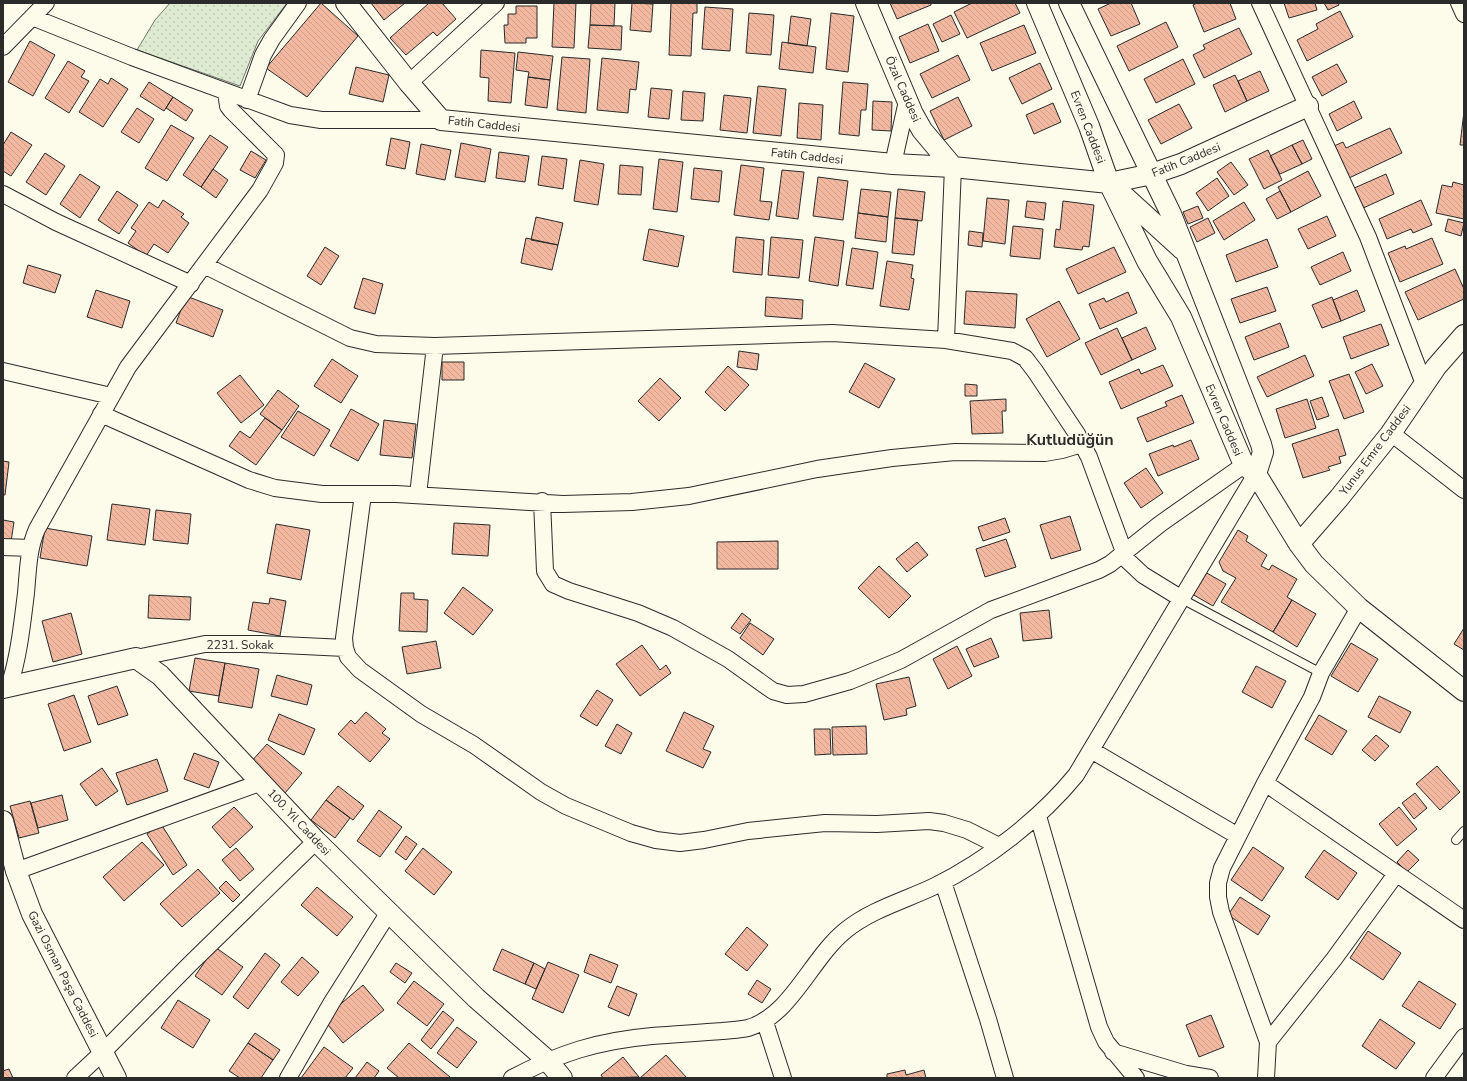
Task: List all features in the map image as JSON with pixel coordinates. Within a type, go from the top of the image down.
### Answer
[{"type":"street","points":[[3,47],[46,3]]},
{"type":"street","points":[[247,100],[263,55],[272,39],[298,3]]},
{"type":"street","name":"Fatih Caddesi","points":[[346,3],[409,83],[441,120],[893,164],[953,167],[1109,183],[1152,174],[1181,164],[1308,106]]},
{"type":"street","points":[[409,83],[496,3]]},
{"type":"street","name":"Özal Caddesi","points":[[866,3],[907,101],[922,130],[953,167]]},
{"type":"street","name":"Evren Caddesi","points":[[1037,3],[1089,126],[1109,183],[1147,261],[1181,317],[1250,470],[1263,452],[1261,444],[1188,257],[1152,174],[1069,3]]},
{"type":"street","points":[[1260,3],[1368,237],[1424,384]]},
{"type":"street","points":[[1458,3],[1464,14]]},
{"type":"street","points":[[32,17],[132,57],[247,100],[290,114],[321,120],[441,120]]},
{"type":"street","points":[[6,688],[16,663],[21,637],[31,548],[40,523],[128,367],[260,190],[277,158],[276,154],[265,142],[228,106],[226,92]]},
{"type":"street","points":[[893,164],[907,101]]},
{"type":"street","points":[[946,340],[953,167]]},
{"type":"street","points":[[1109,183],[1163,230],[1188,257]]},
{"type":"street","points":[[3,194],[56,222],[190,284]]},
{"type":"street","points":[[204,265],[350,338],[376,344],[435,346],[832,333],[946,340],[1012,351],[1025,358],[1035,371],[1082,444],[1100,484],[1123,553],[1127,560],[1143,575],[1165,590],[1182,599]]},
{"type":"street","name":"Yunus Emre Caddesi","points":[[1299,544],[1391,433],[1424,384],[1464,335]]},
{"type":"street","points":[[418,494],[435,346]]},
{"type":"street","points":[[3,371],[111,396]]},
{"type":"street","points":[[101,414],[249,480],[275,488],[322,494],[418,494],[542,501],[563,504],[632,502],[682,497],[769,481],[817,469],[862,462],[955,452],[1045,453],[1082,444]]},
{"type":"street","points":[[1391,433],[1464,490]]},
{"type":"street","points":[[1250,470],[1314,564],[1360,608],[1464,691]]},
{"type":"street","points":[[542,501],[545,571],[552,584],[569,591],[638,613],[673,628],[728,659],[773,691],[788,695],[804,694],[822,690],[850,681],[894,663],[991,610],[1084,577],[1110,564],[1160,524],[1250,470]]},
{"type":"street","points":[[512,1078],[547,1060],[571,1051],[611,1042],[650,1036],[747,1028],[765,1022],[789,998],[823,951],[848,929],[880,910],[943,882],[999,846],[1038,816],[1057,798],[1076,775],[1182,599],[1250,470]]},
{"type":"street","points":[[362,494],[345,628],[344,648],[348,657],[360,670],[421,714],[492,757],[541,792],[573,809],[631,833],[656,840],[680,843],[704,840],[748,831],[826,823],[877,824],[929,821],[944,823],[968,830],[999,846]]},
{"type":"street","points":[[3,547],[31,548]]},
{"type":"street","points":[[1266,1078],[1268,1042],[1221,912],[1218,897],[1218,883],[1222,868],[1265,783],[1312,697],[1321,673],[1360,608]]},
{"type":"street","name":"2231. Sokak","points":[[136,658],[205,644],[261,644],[344,648]]},
{"type":"street","points":[[6,688],[136,658]]},
{"type":"street","name":"100. Yıl Caddesi","points":[[136,658],[160,675],[316,841],[476,998],[547,1060],[562,1078]]},
{"type":"street","points":[[1091,750],[1238,836]]},
{"type":"street","points":[[16,871],[262,782]]},
{"type":"street","points":[[1265,783],[1464,920]]},
{"type":"street","points":[[1038,816],[1099,1027],[1106,1042],[1113,1052],[1136,1078]]},
{"type":"street","name":"Gazi Osman Paşa Caddesi","points":[[3,821],[16,871],[32,914],[50,952],[116,1078]]},
{"type":"street","points":[[75,1078],[316,841]]},
{"type":"street","points":[[1268,1042],[1334,959],[1396,874]]},
{"type":"street","points":[[943,882],[988,1019],[1005,1078]]},
{"type":"street","points":[[288,1078],[332,1002],[389,912]]},
{"type":"street","points":[[765,1022],[783,1078]]},
{"type":"street","points":[[1434,1078],[1463,1041]]},
{"type":"street","points":[[1113,1052],[1186,1074],[1210,1078]]},
{"type":"lane","points":[[1182,599],[1321,673]]},
{"type":"lane","points":[[1456,840],[1464,831]]},
{"type":"green space","points":[[170,3],[287,3],[258,41],[240,86],[137,50],[155,20]]},
{"type":"building","points":[[321,3],[358,36],[307,97],[266,68]]},
{"type":"building","points":[[371,3],[405,3],[384,20]]},
{"type":"building","points":[[429,3],[442,3],[456,19],[437,36],[433,32],[406,55],[390,38]]},
{"type":"building","points":[[554,3],[576,3],[574,48],[552,47]]},
{"type":"building","points":[[591,3],[615,3],[614,26],[590,25]]},
{"type":"building","points":[[632,3],[653,4],[651,32],[630,30]]},
{"type":"building","points":[[671,3],[697,3],[697,13],[693,13],[691,56],[669,55]]},
{"type":"building","points":[[890,3],[931,3],[931,5],[897,19]]},
{"type":"building","points":[[972,3],[1015,3],[1020,13],[967,38],[954,12]]},
{"type":"building","points":[[1111,3],[1131,3],[1140,24],[1111,36],[1098,9]]},
{"type":"building","points":[[1197,3],[1230,3],[1236,19],[1204,32],[1193,5]]},
{"type":"building","points":[[1284,3],[1315,3],[1317,10],[1289,18]]},
{"type":"building","points":[[1324,3],[1338,3],[1339,5],[1328,10]]},
{"type":"building","points":[[516,6],[537,6],[537,38],[526,38],[526,43],[505,43],[504,25],[508,25],[508,14],[516,14]]},
{"type":"building","points":[[705,7],[733,9],[730,51],[702,49]]},
{"type":"building","points":[[1340,11],[1353,37],[1307,61],[1297,40],[1318,29],[1316,24]]},
{"type":"building","points":[[749,13],[774,15],[771,55],[746,53]]},
{"type":"building","points":[[831,13],[854,16],[848,72],[826,69]]},
{"type":"building","points":[[951,15],[960,34],[942,42],[933,24]]},
{"type":"building","points":[[791,16],[811,19],[807,46],[788,43]]},
{"type":"building","points":[[1166,22],[1178,47],[1129,71],[1117,46]]},
{"type":"building","points":[[928,24],[939,51],[910,63],[899,37]]},
{"type":"building","points":[[590,25],[622,26],[621,50],[588,48]]},
{"type":"building","points":[[1024,25],[1036,53],[992,71],[980,43]]},
{"type":"building","points":[[1239,28],[1252,54],[1204,78],[1193,55],[1205,49],[1203,45]]},
{"type":"building","points":[[30,41],[55,55],[33,96],[8,82]]},
{"type":"building","points":[[782,42],[816,47],[813,73],[779,69]]},
{"type":"building","points":[[481,50],[515,53],[511,103],[488,101],[489,78],[480,77]]},
{"type":"building","points":[[518,52],[553,56],[550,80],[528,77],[529,72],[516,70]]},
{"type":"building","points":[[958,55],[970,80],[932,98],[920,74]]},
{"type":"building","points":[[562,57],[590,59],[586,113],[557,110]]},
{"type":"building","points":[[602,58],[639,62],[636,90],[630,89],[628,113],[597,110]]},
{"type":"building","points":[[1183,59],[1195,84],[1156,103],[1144,79]]},
{"type":"building","points":[[68,61],[85,71],[81,77],[89,81],[69,113],[45,98]]},
{"type":"building","points":[[1040,63],[1052,89],[1022,104],[1009,78]]},
{"type":"building","points":[[1337,64],[1347,82],[1322,96],[1312,77]]},
{"type":"building","points":[[356,67],[389,75],[383,102],[349,94]]},
{"type":"building","points":[[1260,71],[1269,91],[1247,101],[1238,81]]},
{"type":"building","points":[[1235,75],[1247,101],[1225,112],[1213,85]]},
{"type":"building","points":[[528,77],[550,80],[547,108],[525,105]]},
{"type":"building","points":[[111,78],[128,89],[103,127],[79,112],[100,79],[108,84]]},
{"type":"building","points":[[149,82],[173,97],[164,111],[140,96]]},
{"type":"building","points":[[843,82],[868,84],[866,110],[861,110],[859,136],[839,134]]},
{"type":"building","points":[[758,86],[786,89],[781,136],[753,133]]},
{"type":"building","points":[[651,88],[672,90],[669,119],[648,117]]},
{"type":"building","points":[[683,91],[705,93],[703,121],[681,120]]},
{"type":"building","points":[[724,95],[751,98],[747,133],[720,130]]},
{"type":"building","points":[[173,97],[193,110],[186,121],[166,108]]},
{"type":"building","points":[[958,97],[972,126],[944,140],[930,111]]},
{"type":"building","points":[[873,101],[892,102],[891,131],[872,130]]},
{"type":"building","points":[[1354,101],[1362,118],[1337,131],[1329,114]]},
{"type":"building","points":[[799,103],[823,105],[821,140],[797,138]]},
{"type":"building","points":[[1053,103],[1061,122],[1034,134],[1026,115]]},
{"type":"building","points":[[1179,104],[1192,128],[1161,144],[1148,120]]},
{"type":"building","points":[[137,108],[154,119],[139,143],[121,132]]},
{"type":"building","points":[[1464,111],[1464,145],[1460,145]]},
{"type":"building","points":[[171,125],[194,138],[167,181],[145,168]]},
{"type":"building","points":[[1390,128],[1402,153],[1349,178],[1334,146],[1343,142],[1346,148]]},
{"type":"building","points":[[11,132],[32,145],[11,176],[3,171],[3,145]]},
{"type":"building","points":[[210,135],[228,147],[201,187],[183,175]]},
{"type":"building","points":[[391,138],[410,142],[405,169],[386,165]]},
{"type":"building","points":[[1303,140],[1312,159],[1302,164],[1292,145]]},
{"type":"building","points":[[461,143],[491,149],[485,182],[455,177]]},
{"type":"building","points":[[421,144],[451,150],[445,180],[416,174]]},
{"type":"building","points":[[1292,145],[1302,164],[1280,174],[1270,156]]},
{"type":"building","points":[[1268,150],[1282,180],[1264,189],[1249,159]]},
{"type":"building","points":[[251,151],[266,160],[255,178],[240,170]]},
{"type":"building","points":[[499,152],[529,156],[525,182],[496,178]]},
{"type":"building","points":[[45,153],[65,166],[46,195],[26,182]]},
{"type":"building","points":[[542,156],[567,159],[563,189],[538,185]]},
{"type":"building","points":[[659,159],[683,162],[677,212],[653,209]]},
{"type":"building","points":[[580,160],[604,164],[598,205],[574,201]]},
{"type":"building","points":[[1231,162],[1248,185],[1234,195],[1217,172]]},
{"type":"building","points":[[620,165],[643,167],[641,195],[618,194]]},
{"type":"building","points":[[741,165],[764,168],[760,201],[772,202],[769,220],[734,215]]},
{"type":"building","points":[[694,168],[722,171],[719,202],[691,199]]},
{"type":"building","points":[[213,169],[228,180],[216,198],[201,187]]},
{"type":"building","points":[[782,170],[804,172],[798,219],[776,216]]},
{"type":"building","points":[[1308,171],[1321,196],[1291,212],[1278,187]]},
{"type":"building","points":[[80,174],[100,187],[80,218],[60,204]]},
{"type":"building","points":[[1386,174],[1394,194],[1361,209],[1352,189]]},
{"type":"building","points":[[818,177],[848,181],[843,220],[813,216]]},
{"type":"building","points":[[1217,178],[1229,196],[1208,211],[1196,193]]},
{"type":"building","points":[[1453,182],[1464,185],[1464,219],[1436,213],[1442,185],[1452,187]]},
{"type":"building","points":[[861,189],[891,192],[888,217],[858,213]]},
{"type":"building","points":[[898,189],[925,192],[922,221],[895,218]]},
{"type":"building","points":[[117,191],[138,205],[119,234],[98,220]]},
{"type":"building","points":[[1280,191],[1291,212],[1277,219],[1266,199]]},
{"type":"building","points":[[987,198],[1009,200],[1005,244],[983,241]]},
{"type":"building","points":[[163,200],[184,214],[181,217],[189,223],[168,253],[154,244],[146,256],[128,243],[136,231],[131,228],[149,202],[158,208]]},
{"type":"building","points":[[1421,200],[1432,225],[1413,233],[1411,229],[1387,239],[1379,219]]},
{"type":"building","points":[[1027,201],[1046,203],[1044,220],[1025,217]]},
{"type":"building","points":[[1063,201],[1094,205],[1089,247],[1083,246],[1082,250],[1054,247],[1056,229],[1060,230]]},
{"type":"building","points":[[1244,202],[1255,220],[1224,240],[1213,221]]},
{"type":"building","points":[[1198,206],[1203,218],[1188,224],[1183,212]]},
{"type":"building","points":[[858,213],[888,217],[886,242],[855,238]]},
{"type":"building","points":[[1327,216],[1336,236],[1308,249],[1298,229]]},
{"type":"building","points":[[536,217],[563,223],[558,245],[531,240]]},
{"type":"building","points":[[895,218],[918,220],[914,255],[892,253]]},
{"type":"building","points":[[1208,218],[1215,233],[1197,242],[1190,227]]},
{"type":"building","points":[[1448,219],[1464,223],[1461,236],[1445,231]]},
{"type":"building","points":[[1013,226],[1043,229],[1040,259],[1010,256]]},
{"type":"building","points":[[649,229],[684,236],[678,267],[643,260]]},
{"type":"building","points":[[969,231],[983,233],[982,247],[968,245]]},
{"type":"building","points":[[736,237],[764,240],[762,275],[733,272]]},
{"type":"building","points":[[771,237],[803,240],[799,278],[768,275]]},
{"type":"building","points":[[815,237],[844,241],[838,286],[809,281]]},
{"type":"building","points":[[526,238],[558,245],[552,270],[521,263]]},
{"type":"building","points":[[1432,238],[1443,264],[1400,282],[1388,253],[1405,246],[1406,249]]},
{"type":"building","points":[[1267,239],[1278,267],[1236,282],[1226,255]]},
{"type":"building","points":[[325,247],[339,256],[321,285],[307,276]]},
{"type":"building","points":[[1114,247],[1126,272],[1078,294],[1066,269]]},
{"type":"building","points":[[852,248],[878,252],[873,289],[846,285]]},
{"type":"building","points":[[1343,252],[1351,271],[1320,285],[1311,267]]},
{"type":"building","points":[[887,261],[913,265],[911,278],[914,279],[909,310],[880,306]]},
{"type":"building","points":[[28,265],[61,275],[55,293],[23,283]]},
{"type":"building","points":[[1455,269],[1464,289],[1464,299],[1418,320],[1405,292]]},
{"type":"building","points":[[363,278],[383,284],[375,314],[354,308]]},
{"type":"building","points":[[1267,287],[1276,311],[1240,323],[1231,299]]},
{"type":"building","points":[[96,290],[130,301],[122,328],[87,317]]},
{"type":"building","points":[[1357,290],[1365,311],[1341,321],[1333,300]]},
{"type":"building","points":[[966,291],[1017,294],[1015,328],[964,324]]},
{"type":"building","points":[[1128,292],[1137,313],[1100,329],[1089,304],[1104,298],[1106,302]]},
{"type":"building","points":[[186,296],[223,310],[213,337],[176,323]]},
{"type":"building","points":[[766,297],[803,300],[802,319],[765,316]]},
{"type":"building","points":[[1332,297],[1341,321],[1322,328],[1312,305]]},
{"type":"building","points":[[1059,301],[1080,339],[1047,357],[1026,319]]},
{"type":"building","points":[[1280,323],[1289,347],[1254,360],[1245,337]]},
{"type":"building","points":[[1381,324],[1389,345],[1351,359],[1343,337]]},
{"type":"building","points":[[1146,327],[1156,349],[1132,360],[1122,338]]},
{"type":"building","points":[[1117,328],[1132,360],[1101,375],[1085,343]]},
{"type":"building","points":[[739,351],[759,354],[757,370],[737,367]]},
{"type":"building","points":[[1305,355],[1314,376],[1267,397],[1257,377]]},
{"type":"building","points":[[332,359],[358,376],[341,403],[314,386]]},
{"type":"building","points":[[442,362],[464,362],[464,380],[442,380]]},
{"type":"building","points":[[865,363],[895,379],[879,408],[849,392]]},
{"type":"building","points":[[1372,364],[1383,386],[1366,394],[1355,372]]},
{"type":"building","points":[[1163,365],[1173,386],[1121,409],[1109,382],[1139,369],[1141,374]]},
{"type":"building","points":[[728,366],[749,385],[725,411],[705,392]]},
{"type":"building","points":[[1349,374],[1364,412],[1344,419],[1329,381]]},
{"type":"building","points":[[240,375],[264,405],[241,423],[217,393]]},
{"type":"building","points":[[660,378],[681,398],[659,421],[638,401]]},
{"type":"building","points":[[965,384],[977,385],[977,396],[965,396]]},
{"type":"building","points":[[278,390],[299,406],[282,430],[260,414]]},
{"type":"building","points":[[1182,395],[1194,423],[1147,442],[1137,418],[1167,406],[1165,402]]},
{"type":"building","points":[[1322,397],[1329,416],[1317,420],[1310,401]]},
{"type":"building","points":[[1006,399],[1006,411],[1002,411],[1003,433],[972,434],[970,401]]},
{"type":"building","points":[[1307,399],[1316,428],[1285,438],[1276,409]]},
{"type":"building","points":[[351,409],[379,424],[358,461],[330,446]]},
{"type":"building","points":[[298,411],[330,430],[314,456],[281,437]]},
{"type":"building","points":[[265,418],[282,430],[256,465],[229,446],[240,431],[250,438]]},
{"type":"building","points":[[384,420],[416,424],[412,458],[380,455]]},
{"type":"building","points":[[1338,429],[1346,455],[1339,457],[1341,463],[1328,467],[1330,470],[1303,478],[1292,444]]},
{"type":"building","points":[[1191,440],[1199,459],[1158,476],[1149,454],[1173,445],[1174,447]]},
{"type":"building","points":[[3,461],[9,462],[5,495],[3,495]]},
{"type":"building","points":[[1146,468],[1163,493],[1141,508],[1124,483]]},
{"type":"building","points":[[112,504],[150,509],[145,545],[107,540]]},
{"type":"building","points":[[156,510],[191,514],[188,544],[153,540]]},
{"type":"building","points":[[1070,516],[1081,550],[1051,559],[1040,525]]},
{"type":"building","points":[[1005,518],[1010,532],[983,541],[978,527]]},
{"type":"building","points":[[3,520],[14,522],[11,542],[3,541]]},
{"type":"building","points":[[454,523],[490,525],[488,556],[452,554]]},
{"type":"building","points":[[276,524],[310,530],[301,580],[267,573]]},
{"type":"building","points":[[45,528],[92,536],[87,566],[40,558]]},
{"type":"building","points":[[1238,530],[1248,536],[1246,541],[1267,555],[1261,566],[1269,570],[1272,565],[1297,579],[1287,597],[1292,600],[1273,632],[1221,602],[1236,578],[1223,571],[1219,562]]},
{"type":"building","points":[[1006,539],[1016,567],[985,577],[976,549]]},
{"type":"building","points":[[778,541],[778,569],[717,569],[717,542]]},
{"type":"building","points":[[917,542],[928,555],[907,572],[896,559]]},
{"type":"building","points":[[879,566],[911,596],[889,618],[858,588]]},
{"type":"building","points":[[1205,572],[1226,584],[1213,606],[1192,594]]},
{"type":"building","points":[[463,587],[493,610],[473,635],[444,613]]},
{"type":"building","points":[[401,593],[414,593],[414,599],[428,600],[427,632],[399,631]]},
{"type":"building","points":[[149,595],[191,597],[190,620],[148,618]]},
{"type":"building","points":[[270,598],[286,601],[280,636],[248,630],[253,602],[269,604]]},
{"type":"building","points":[[1292,600],[1316,614],[1297,647],[1273,632]]},
{"type":"building","points":[[1049,610],[1052,638],[1023,641],[1020,613]]},
{"type":"building","points":[[71,613],[82,654],[53,662],[42,621]]},
{"type":"building","points":[[742,613],[751,620],[740,634],[731,628]]},
{"type":"building","points":[[750,623],[774,639],[763,655],[740,638]]},
{"type":"building","points":[[1464,628],[1464,650],[1454,644]]},
{"type":"building","points":[[991,638],[999,657],[974,667],[966,649]]},
{"type":"building","points":[[436,641],[441,668],[407,674],[402,647]]},
{"type":"building","points":[[1351,643],[1378,659],[1358,692],[1331,676]]},
{"type":"building","points":[[642,645],[660,670],[666,665],[671,673],[640,696],[616,664]]},
{"type":"building","points":[[957,646],[972,676],[948,689],[933,659]]},
{"type":"building","points":[[195,658],[225,663],[219,696],[189,691]]},
{"type":"building","points":[[225,663],[259,669],[252,708],[218,702]]},
{"type":"building","points":[[1256,666],[1286,681],[1272,708],[1242,692]]},
{"type":"building","points":[[277,675],[312,685],[307,705],[271,696]]},
{"type":"building","points":[[909,677],[916,706],[906,709],[907,715],[884,720],[876,684]]},
{"type":"building","points":[[117,686],[128,715],[98,725],[88,696]]},
{"type":"building","points":[[597,690],[613,700],[597,726],[580,716]]},
{"type":"building","points":[[74,695],[91,742],[64,751],[48,704]]},
{"type":"building","points":[[1379,696],[1411,712],[1400,733],[1368,717]]},
{"type":"building","points":[[366,712],[386,729],[382,733],[390,739],[370,762],[338,734],[351,720],[355,724]]},
{"type":"building","points":[[684,712],[714,726],[703,749],[711,752],[703,768],[666,751]]},
{"type":"building","points":[[279,714],[315,729],[304,755],[268,740]]},
{"type":"building","points":[[1319,715],[1347,731],[1332,755],[1305,739]]},
{"type":"building","points":[[617,724],[632,733],[621,754],[605,746]]},
{"type":"building","points":[[866,726],[867,754],[833,755],[832,727]]},
{"type":"building","points":[[814,729],[830,729],[831,754],[815,755]]},
{"type":"building","points":[[1376,735],[1389,746],[1375,761],[1362,750]]},
{"type":"building","points":[[267,744],[302,773],[285,793],[250,763]]},
{"type":"building","points":[[194,753],[219,762],[209,788],[184,779]]},
{"type":"building","points":[[157,759],[168,791],[127,805],[116,773]]},
{"type":"building","points":[[1437,766],[1460,792],[1440,810],[1416,784]]},
{"type":"building","points":[[102,768],[118,791],[96,806],[80,784]]},
{"type":"building","points":[[338,786],[364,806],[353,820],[326,800]]},
{"type":"building","points":[[1415,793],[1427,808],[1414,819],[1402,803]]},
{"type":"building","points":[[62,795],[68,820],[38,828],[31,803]]},
{"type":"building","points":[[326,800],[350,818],[335,838],[311,820]]},
{"type":"building","points":[[30,801],[39,833],[19,838],[10,806]]},
{"type":"building","points":[[234,807],[253,827],[230,848],[212,827]]},
{"type":"building","points":[[1399,807],[1417,829],[1397,846],[1379,824]]},
{"type":"building","points":[[379,810],[402,827],[380,857],[357,841]]},
{"type":"building","points":[[161,824],[187,865],[173,875],[147,834]]},
{"type":"building","points":[[406,836],[417,844],[406,860],[395,852]]},
{"type":"building","points":[[142,842],[164,865],[124,901],[103,877]]},
{"type":"building","points":[[1253,847],[1284,868],[1262,901],[1231,880]]},
{"type":"building","points":[[236,848],[254,869],[240,881],[222,860]]},
{"type":"building","points":[[423,848],[452,872],[434,895],[405,871]]},
{"type":"building","points":[[1324,850],[1357,873],[1338,900],[1305,877]]},
{"type":"building","points":[[1408,850],[1419,860],[1407,872],[1397,862]]},
{"type":"building","points":[[198,869],[220,893],[182,927],[160,904]]},
{"type":"building","points":[[226,881],[240,895],[233,902],[219,888]]},
{"type":"building","points":[[317,887],[353,917],[337,936],[301,905]]},
{"type":"building","points":[[1240,897],[1270,916],[1258,935],[1228,915]]},
{"type":"building","points":[[747,927],[768,945],[747,971],[725,954]]},
{"type":"building","points":[[1368,931],[1401,953],[1383,980],[1350,958]]},
{"type":"building","points":[[215,947],[243,967],[222,995],[195,976]]},
{"type":"building","points":[[502,949],[534,963],[525,984],[493,970]]},
{"type":"building","points":[[265,953],[280,965],[248,1009],[233,997]]},
{"type":"building","points":[[590,954],[618,965],[611,983],[584,972]]},
{"type":"building","points":[[302,957],[319,972],[298,996],[281,982]]},
{"type":"building","points":[[548,962],[579,975],[563,1013],[532,999]]},
{"type":"building","points":[[396,963],[412,973],[405,983],[390,972]]},
{"type":"building","points":[[534,963],[545,969],[536,989],[525,984]]},
{"type":"building","points":[[757,980],[771,989],[762,1003],[748,994]]},
{"type":"building","points":[[414,981],[444,1004],[427,1026],[397,1003]]},
{"type":"building","points":[[1419,981],[1456,1004],[1440,1029],[1402,1006]]},
{"type":"building","points":[[363,985],[384,1010],[343,1043],[323,1019]]},
{"type":"building","points":[[617,986],[637,994],[629,1016],[608,1007]]},
{"type":"building","points":[[178,1000],[210,1020],[193,1048],[161,1028]]},
{"type":"building","points":[[443,1011],[454,1020],[431,1049],[421,1040]]},
{"type":"building","points":[[1211,1015],[1224,1047],[1199,1057],[1186,1025]]},
{"type":"building","points":[[1380,1019],[1415,1043],[1396,1069],[1362,1046]]},
{"type":"building","points":[[457,1027],[477,1042],[457,1068],[437,1053]]},
{"type":"building","points":[[255,1033],[280,1050],[273,1060],[248,1043]]},
{"type":"building","points":[[248,1043],[273,1060],[261,1078],[240,1078],[229,1071]]},
{"type":"building","points":[[409,1043],[450,1077],[399,1078],[387,1068]]},
{"type":"building","points":[[324,1047],[353,1068],[345,1078],[301,1078]]},
{"type":"building","points":[[666,1055],[687,1078],[640,1078]]},
{"type":"building","points":[[623,1057],[639,1077],[603,1078],[601,1075]]},
{"type":"building","points":[[367,1062],[379,1071],[374,1078],[355,1078]]},
{"type":"building","points":[[9,1069],[13,1078],[3,1078],[3,1071]]},
{"type":"building","points":[[905,1070],[906,1075],[924,1070],[926,1078],[887,1078],[887,1074]]},
{"type":"district","name":"Kutludüğün","points":[[1070,440]]}]
